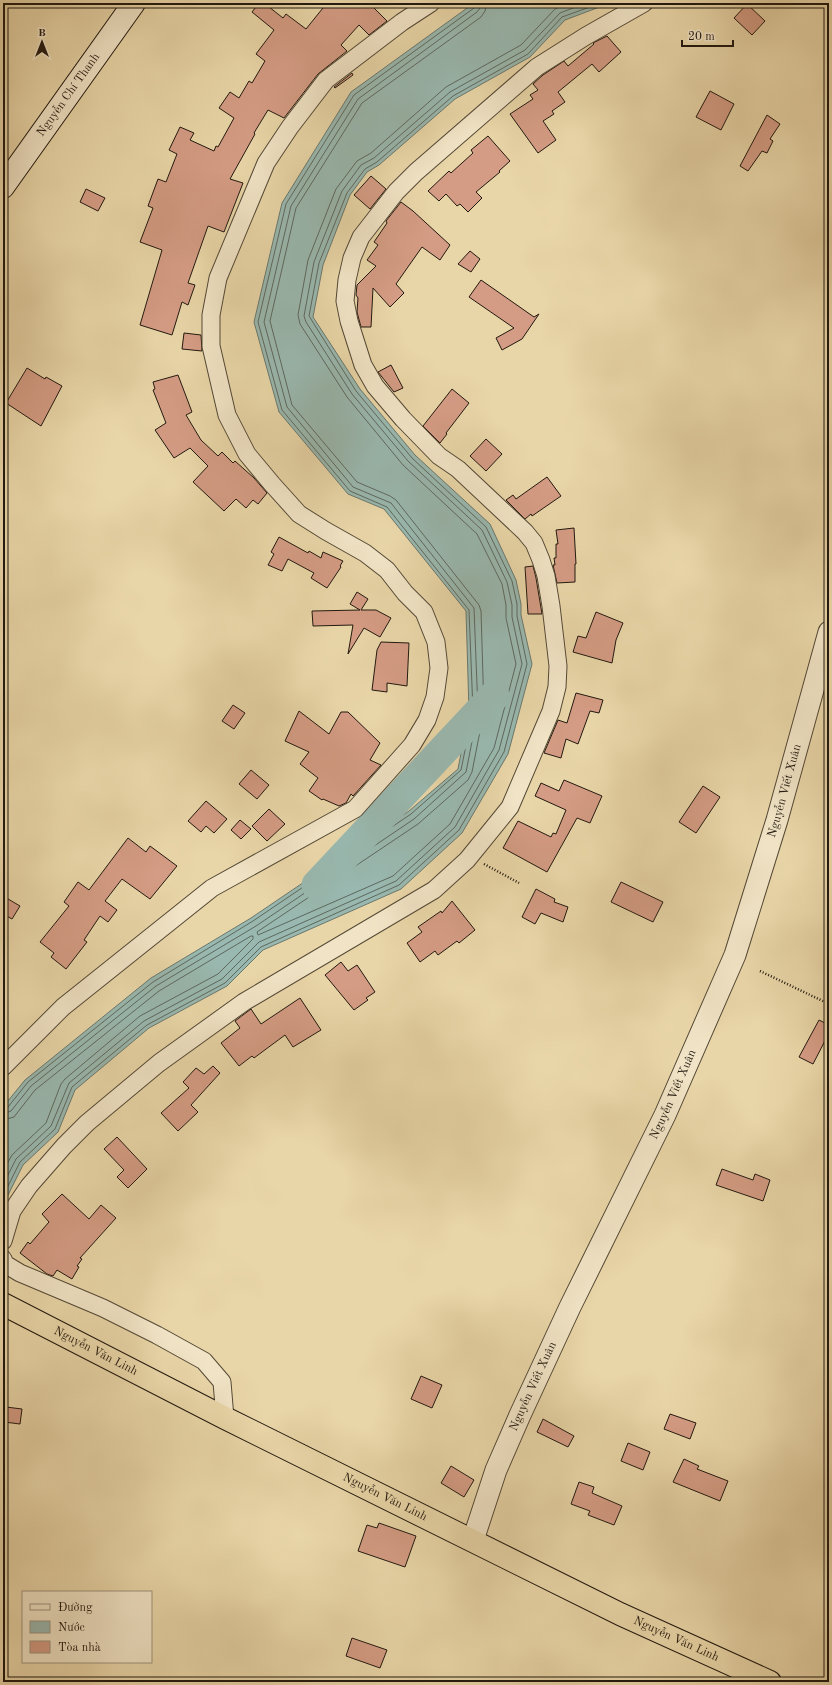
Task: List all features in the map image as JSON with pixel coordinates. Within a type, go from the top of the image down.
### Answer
[{"type":"highway","name":"Nguyễn Văn Linh","points":[[3,1304],[226,1418],[620,1614],[770,1682]]},
{"type":"main road","name":"Nguyễn Chí Thanh","points":[[3,187],[134,3]]},
{"type":"street","points":[[3,1067],[63,1007],[212,888],[355,809],[412,745],[427,720],[435,697],[439,668],[436,642],[424,612],[387,570],[365,553],[326,532],[299,514],[247,454],[228,415],[211,346],[211,314],[218,278],[266,163],[290,127],[326,80],[402,22],[431,3]]},
{"type":"street","points":[[3,1241],[12,1211],[29,1186],[64,1146],[87,1123],[159,1063],[244,1002],[434,890],[467,860],[510,807],[551,711],[557,687],[558,666],[546,576],[534,543],[525,532],[458,469],[435,452],[388,403],[375,386],[364,365],[349,320],[345,301],[347,280],[352,258],[362,237],[396,192],[416,172],[537,67],[586,36],[644,3]]},
{"type":"street","name":"Nguyễn Viết Xuân","points":[[473,1540],[496,1470],[520,1415],[570,1307],[665,1115],[734,955],[777,820],[829,632]]},
{"type":"street","points":[[3,1259],[5,1264],[20,1273],[110,1312],[158,1335],[204,1361],[222,1382],[226,1418]]},
{"type":"path","points":[[467,860],[477,860],[519,883]]},
{"type":"path","points":[[760,971],[829,1004]]},
{"type":"water","points":[[474,3],[610,3],[565,20],[530,57],[455,99],[379,165],[367,172],[350,195],[323,265],[313,317],[360,389],[415,455],[490,524],[516,580],[521,604],[521,615],[532,664],[508,754],[462,833],[401,889],[263,950],[227,986],[149,1028],[75,1090],[58,1132],[23,1165],[3,1205],[3,1107],[25,1080],[151,978],[251,918],[409,811],[458,769],[469,711],[466,611],[384,509],[348,494],[279,412],[254,322],[282,203],[351,92]]},
{"type":"building","points":[[259,3],[264,3],[283,18],[286,14],[306,29],[327,3],[369,3],[387,21],[369,35],[359,25],[341,45],[347,51],[318,74],[284,118],[268,110],[230,179],[243,183],[224,232],[208,226],[188,283],[195,285],[188,305],[182,302],[172,335],[140,325],[162,250],[140,242],[153,208],[148,206],[158,179],[166,182],[177,154],[169,150],[180,127],[194,133],[190,140],[214,151],[216,146],[218,147],[234,118],[219,108],[230,92],[239,98],[249,81],[252,83],[265,61],[256,54],[274,30],[252,12]]},
{"type":"building","points":[[747,4],[765,21],[752,35],[734,18]]},
{"type":"building","points":[[607,36],[621,52],[599,72],[592,64],[558,92],[565,102],[552,111],[554,114],[543,121],[556,140],[538,153],[510,114],[533,99],[530,95],[538,90],[533,84],[543,75],[564,61],[568,66],[594,44],[593,43]]},
{"type":"building","points":[[352,73],[353,75],[335,88],[334,87]]},
{"type":"building","points":[[710,91],[734,104],[721,130],[696,117]]},
{"type":"building","points":[[767,115],[780,124],[770,139],[773,141],[767,153],[762,151],[748,171],[740,166]]},
{"type":"building","points":[[488,136],[510,161],[499,171],[500,172],[476,192],[482,198],[468,212],[460,204],[457,206],[446,194],[439,201],[428,191],[449,171],[451,173],[473,153],[471,150]]},
{"type":"building","points":[[371,176],[386,189],[370,209],[354,195]]},
{"type":"building","points":[[86,189],[105,198],[98,211],[80,202]]},
{"type":"building","points":[[401,202],[450,245],[440,260],[422,247],[396,284],[404,293],[390,307],[373,288],[371,327],[361,327],[357,312],[357,285],[376,266],[367,260],[378,245],[374,242],[387,223],[386,221]]},
{"type":"building","points":[[470,251],[480,259],[471,272],[458,264]]},
{"type":"building","points":[[481,280],[534,317],[539,314],[522,339],[502,350],[496,338],[514,328],[469,297]]},
{"type":"building","points":[[184,333],[201,335],[202,351],[182,349]]},
{"type":"building","points":[[391,365],[403,388],[394,392],[378,372]]},
{"type":"building","points":[[27,368],[45,379],[46,377],[62,386],[41,426],[6,403]]},
{"type":"building","points":[[178,375],[192,412],[186,415],[201,440],[218,456],[222,452],[233,463],[235,461],[254,478],[267,493],[258,504],[253,500],[246,508],[236,499],[224,511],[193,482],[208,466],[190,448],[174,458],[155,430],[166,423],[153,390],[155,389],[153,382]]},
{"type":"building","points":[[452,389],[469,403],[440,443],[423,426]]},
{"type":"building","points":[[486,439],[502,454],[486,471],[470,456]]},
{"type":"building","points":[[547,477],[561,496],[532,516],[531,514],[525,519],[506,500],[513,495],[516,499]]},
{"type":"building","points":[[574,528],[576,564],[575,582],[557,583],[553,565],[555,565],[554,558],[556,558],[556,544],[558,544],[556,530]]},
{"type":"building","points":[[279,537],[308,553],[309,551],[321,558],[323,552],[343,561],[340,566],[341,567],[327,588],[311,578],[314,573],[288,559],[282,571],[268,565],[274,554],[271,552]]},
{"type":"building","points":[[533,566],[542,614],[528,614],[525,567]]},
{"type":"building","points":[[357,592],[368,599],[361,610],[376,610],[391,618],[380,637],[364,628],[348,654],[353,625],[313,626],[312,611],[360,610],[350,604]]},
{"type":"building","points":[[596,612],[623,623],[616,640],[612,663],[573,652],[578,636],[586,638]]},
{"type":"building","points":[[381,642],[409,643],[407,686],[387,683],[387,692],[372,690],[377,650]]},
{"type":"building","points":[[576,693],[603,700],[599,713],[590,711],[578,744],[566,739],[561,758],[544,753],[558,720],[567,723]]},
{"type":"building","points":[[233,705],[245,713],[234,729],[222,721]]},
{"type":"building","points":[[299,711],[329,734],[341,712],[348,712],[380,743],[370,760],[381,765],[353,796],[351,794],[346,803],[339,806],[323,799],[322,800],[309,791],[318,778],[300,764],[309,752],[285,741]]},
{"type":"building","points":[[251,770],[269,785],[257,799],[239,784]]},
{"type":"building","points":[[564,780],[602,796],[590,823],[577,818],[547,872],[503,848],[518,821],[551,837],[553,833],[556,834],[566,810],[535,796],[541,783],[559,791]]},
{"type":"building","points":[[703,786],[720,797],[696,833],[679,822]]},
{"type":"building","points":[[206,801],[227,819],[214,833],[206,826],[201,832],[188,821]]},
{"type":"building","points":[[269,809],[285,824],[267,841],[252,826]]},
{"type":"building","points":[[240,820],[251,829],[241,839],[231,830]]},
{"type":"building","points":[[128,838],[146,852],[150,846],[177,866],[150,899],[122,879],[105,901],[117,910],[108,922],[100,916],[84,940],[87,942],[66,969],[51,957],[54,953],[40,942],[69,906],[64,902],[78,882],[89,890]]},
{"type":"building","points":[[621,882],[663,902],[653,922],[611,902]]},
{"type":"building","points":[[536,889],[555,899],[554,902],[568,907],[563,922],[541,913],[535,924],[522,917]]},
{"type":"building","points":[[3,896],[20,906],[12,919],[3,914]]},
{"type":"building","points":[[452,901],[475,930],[459,943],[457,941],[438,955],[435,951],[420,962],[407,943],[422,932],[418,927],[441,911],[442,913]]},
{"type":"building","points":[[341,962],[348,971],[357,965],[375,992],[366,998],[368,1000],[354,1010],[325,975]]},
{"type":"building","points":[[300,998],[321,1030],[293,1047],[285,1035],[254,1058],[252,1056],[239,1066],[221,1043],[240,1028],[235,1021],[251,1009],[261,1024]]},
{"type":"building","points":[[819,1020],[829,1025],[829,1033],[813,1064],[799,1057]]},
{"type":"building","points":[[213,1066],[220,1073],[191,1105],[198,1112],[178,1131],[161,1113],[189,1088],[183,1082],[196,1068],[204,1074]]},
{"type":"building","points":[[117,1137],[147,1169],[128,1188],[117,1177],[124,1170],[104,1149]]},
{"type":"building","points":[[722,1169],[753,1180],[755,1174],[770,1180],[763,1201],[716,1185]]},
{"type":"building","points":[[62,1194],[89,1219],[101,1205],[116,1218],[80,1258],[82,1259],[77,1266],[79,1267],[72,1279],[57,1270],[53,1276],[47,1274],[20,1253],[28,1242],[30,1244],[49,1222],[42,1214]]},
{"type":"building","points":[[421,1376],[442,1385],[432,1408],[411,1399]]},
{"type":"building","points":[[6,1407],[22,1409],[20,1424],[4,1422]]},
{"type":"building","points":[[670,1414],[696,1423],[690,1439],[664,1429]]},
{"type":"building","points":[[543,1419],[574,1436],[568,1447],[537,1432]]},
{"type":"building","points":[[628,1443],[650,1452],[643,1470],[621,1461]]},
{"type":"building","points":[[684,1459],[699,1466],[697,1469],[728,1481],[720,1501],[673,1482]]},
{"type":"building","points":[[451,1466],[474,1480],[464,1497],[441,1483]]},
{"type":"building","points":[[579,1482],[594,1487],[592,1493],[622,1506],[614,1525],[588,1515],[590,1511],[571,1504]]},
{"type":"building","points":[[379,1523],[416,1536],[405,1567],[358,1551],[367,1525],[377,1528]]},
{"type":"building","points":[[352,1638],[387,1650],[380,1668],[346,1656]]},
{"type":"waterway","points":[[317,885],[494,696]]}]
